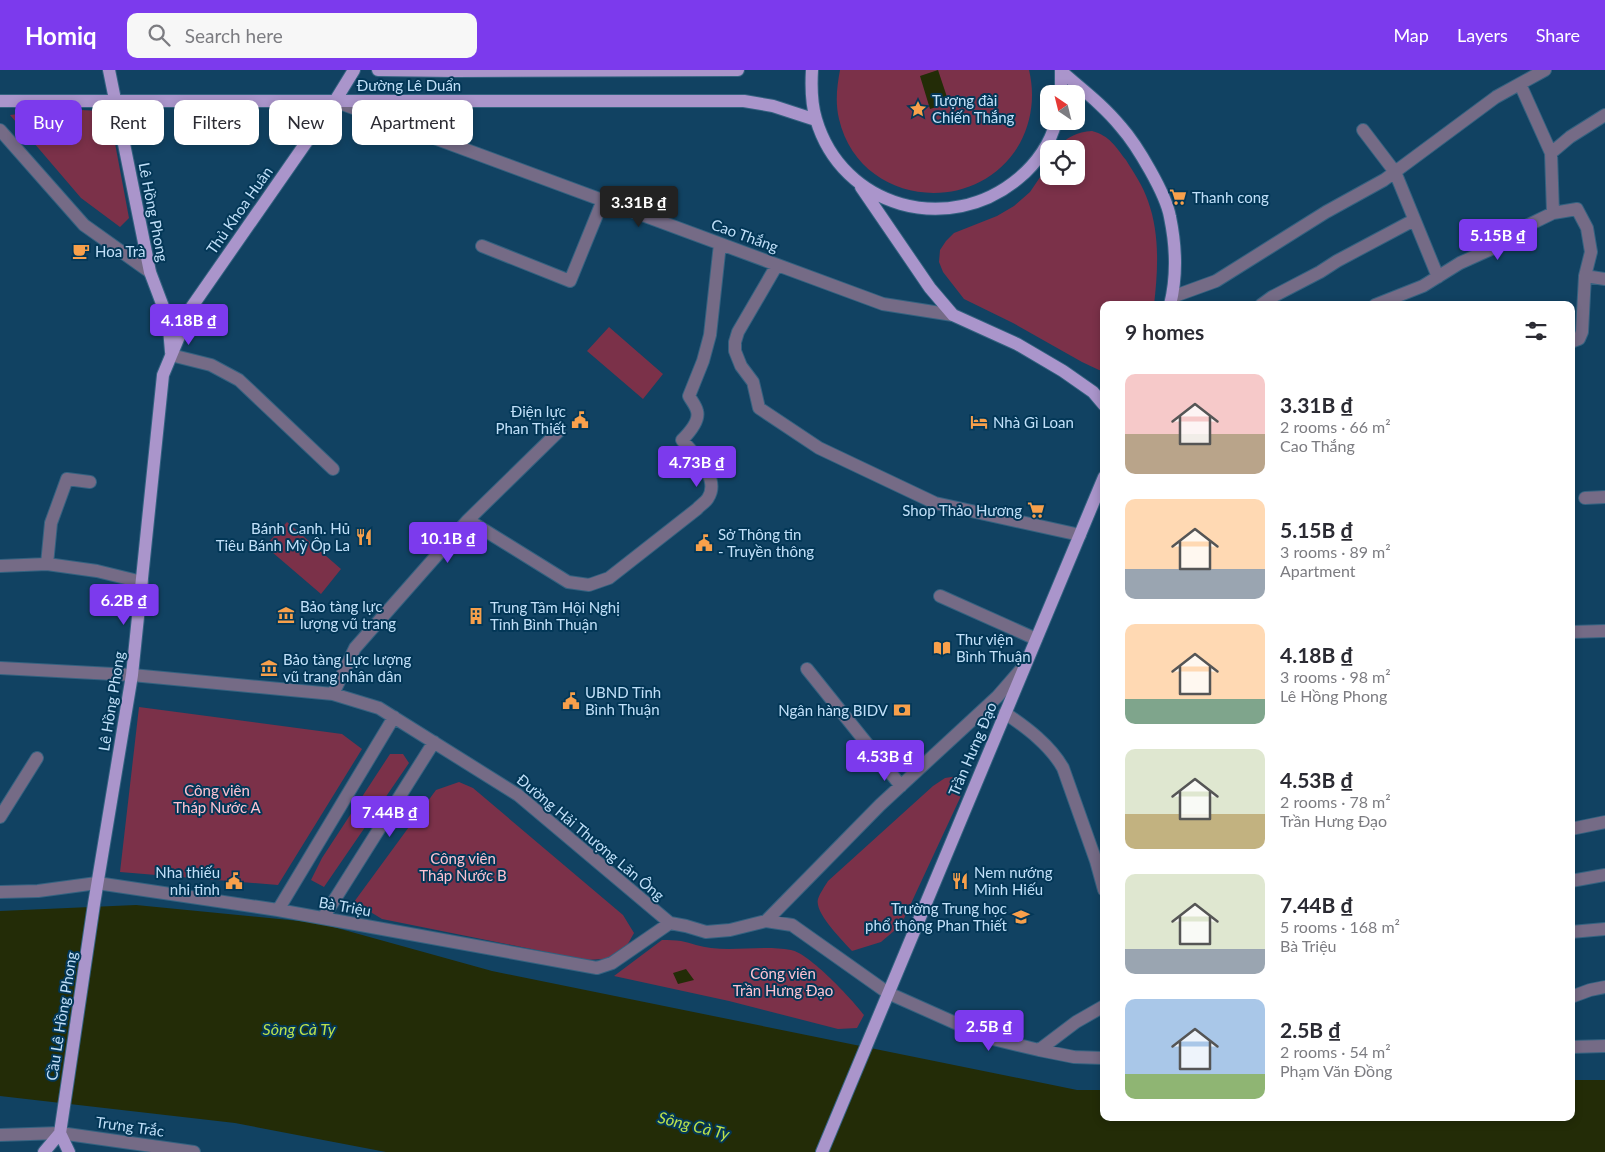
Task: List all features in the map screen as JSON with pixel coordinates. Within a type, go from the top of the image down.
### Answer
[{"type":"main road","name":"Lê Hồng Phong","points":[[109,70],[115,100]]},
{"type":"main road","name":"Thủ Khoa Huân","points":[[336,100],[354,70]]},
{"type":"main road","name":"Đường Lê Duẩn","points":[[378,70],[738,70]]},
{"type":"main road","points":[[812,70],[812,104],[816,120],[826,143],[840,165],[858,183],[930,288],[953,315]]},
{"type":"main road","points":[[1063,85],[1064,71]]},
{"type":"main road","points":[[1064,71],[1122,128],[1145,161],[1160,191],[1170,216],[1175,268],[1171,301]]},
{"type":"main road","name":"Đường Lê Duẩn","points":[[0,101],[92,100]]},
{"type":"main road","name":"Đường Lê Duẩn","points":[[164,100],[269,101]]},
{"type":"main road","name":"Đường Lê Duẩn","points":[[342,101],[744,101],[773,106],[816,120]]},
{"type":"main road","points":[[858,183],[880,197],[905,206],[932,210],[958,208],[984,200],[1008,188],[1028,170],[1044,149],[1052,130]]},
{"type":"main road","name":"Lê Hồng Phong","points":[[124,145],[150,272],[168,322],[171,354]]},
{"type":"main road","name":"Thủ Khoa Huân","points":[[183,322],[305,145]]},
{"type":"main road","name":"Cao Thắng","points":[[953,315],[1017,344],[1063,371],[1092,392],[1100,401]]},
{"type":"main road","points":[[168,322],[177,330],[183,322]]},
{"type":"main road","name":"Lê Hồng Phong","points":[[94,904],[132,676],[163,375],[183,322]]},
{"type":"main road","name":"Trần Hưng Đạo","points":[[822,1152],[1100,487]]},
{"type":"main road","name":"Cầu Lê Hồng Phong","points":[[60,1133],[94,904]]},
{"type":"main road","points":[[44,1152],[60,1133],[69,1152]]},
{"type":"street","points":[[1171,301],[1216,281],[1326,212],[1384,180],[1496,97],[1545,70]]},
{"type":"street","points":[[1520,84],[1551,153],[1553,213]]},
{"type":"street","name":"Cao Thắng","points":[[342,104],[883,304],[953,315]]},
{"type":"street","points":[[1551,153],[1570,137],[1605,115]]},
{"type":"street","name":"Lê Hồng Phong","points":[[0,130],[84,225],[150,272]]},
{"type":"street","points":[[1363,130],[1395,172],[1438,277]]},
{"type":"street","points":[[482,246],[570,281],[602,200]]},
{"type":"street","points":[[1385,301],[1424,286],[1460,263],[1491,249],[1516,231],[1553,213],[1577,209],[1587,228],[1591,252],[1586,276],[1582,332],[1579,339],[1575,340]]},
{"type":"street","points":[[1266,301],[1320,272],[1337,260],[1414,220]]},
{"type":"street","points":[[468,520],[568,582],[589,585],[609,578],[709,497],[713,485],[711,475],[682,440],[691,430],[698,412],[689,396],[703,361],[710,335],[720,244]]},
{"type":"street","points":[[778,265],[738,332],[736,342],[735,351],[741,366],[752,382],[759,408],[819,448],[935,502],[1080,536]]},
{"type":"street","points":[[1586,276],[1605,279]]},
{"type":"street","points":[[171,354],[211,365],[239,380],[333,469]]},
{"type":"street","points":[[333,694],[355,648],[468,520],[559,431]]},
{"type":"street","points":[[47,564],[51,524],[67,479],[90,482]]},
{"type":"street","points":[[1584,498],[1605,497]]},
{"type":"street","points":[[0,566],[47,564],[97,571],[142,582]]},
{"type":"street","points":[[940,596],[1036,639]]},
{"type":"street","points":[[1575,632],[1605,631]]},
{"type":"street","points":[[766,920],[901,786],[997,697],[1026,664]]},
{"type":"street","name":"Đường Hải Thượng Lãn Ông","points":[[0,668],[132,676],[333,694],[379,708],[518,794],[670,923],[706,932],[730,930],[766,920],[792,925],[888,993],[989,1038],[1074,1057],[1100,1058]]},
{"type":"street","points":[[807,669],[901,786]]},
{"type":"street","points":[[1005,713],[1028,729],[1060,762],[1092,848],[1100,876]]},
{"type":"street","points":[[278,910],[394,717]]},
{"type":"street","points":[[323,918],[434,742]]},
{"type":"street","points":[[0,817],[37,758]]},
{"type":"street","points":[[1575,828],[1605,822]]},
{"type":"street","points":[[1575,880],[1605,875]]},
{"type":"street","name":"Bà Triệu","points":[[0,892],[38,891],[97,883],[278,910],[597,968],[612,963],[670,923]]},
{"type":"street","points":[[1575,932],[1605,929]]},
{"type":"street","points":[[1575,996],[1605,987]]},
{"type":"street","points":[[1039,1050],[1076,1022],[1100,1008]]},
{"type":"street","points":[[1575,1047],[1605,1046]]},
{"type":"street","name":"Trưng Trắc","points":[[0,1135],[60,1133],[194,1152]]},
{"type":"green space","points":[[840,70],[1029,70],[1032,89],[1030,116],[1020,143],[1001,167],[976,184],[949,192],[921,192],[894,185],[870,170],[851,148],[839,119],[837,106]]},
{"type":"green space","points":[[82,110],[92,111],[92,145],[115,145],[129,218],[120,227],[81,198],[36,145],[82,145]]},
{"type":"green space","points":[[15,114],[15,121],[10,115]]},
{"type":"green space","points":[[1092,131],[1108,139],[1115,146],[1126,160],[1146,195],[1155,226],[1157,253],[1154,301],[1100,301],[1100,370],[964,299],[943,272],[939,262],[940,250],[954,233],[997,216],[1014,206],[1030,192],[1040,177],[1040,185],[1085,185],[1085,140],[1066,140],[1072,136]]},
{"type":"green space","points":[[609,327],[663,374],[643,399],[587,351]]},
{"type":"green space","points":[[287,522],[341,569],[321,594],[265,546]]},
{"type":"green space","name":"Công viên Tháp Nước A","points":[[139,707],[342,734],[362,749],[278,885],[120,872]]},
{"type":"green space","points":[[390,754],[403,754],[409,763],[324,887],[311,880],[322,858]]},
{"type":"green space","name":"Công viên Trần Hưng Đạo","points":[[958,776],[964,783],[960,798],[901,925],[881,942],[852,951],[820,912],[818,899],[828,881],[933,786],[945,778]]},
{"type":"green space","name":"Công viên Tháp Nước B","points":[[459,782],[473,788],[623,915],[634,933],[620,958],[586,960],[382,919],[354,902],[436,790]]},
{"type":"green space","name":"Công viên Trần Hưng Đạo","points":[[662,940],[681,941],[711,948],[791,950],[799,953],[819,968],[864,1015],[857,1028],[838,1029],[729,1001],[614,976]]},
{"type":"water","points":[[938,70],[949,103],[930,109],[920,76]]},
{"type":"water","name":"Sông Cà Ty","points":[[136,905],[319,923],[492,971],[1077,1090],[1100,1090],[1100,1121],[1575,1121],[1575,1080],[1605,1080],[1605,1152],[386,1152],[235,1123],[0,1096],[0,911]]},
{"type":"water","points":[[686,969],[694,980],[678,984],[673,973]]},
{"type":"place","name":"Tượng đài Chiến Thắng","points":[[918,109]]},
{"type":"place","name":"Thanh cong","points":[[1178,197]]},
{"type":"place","name":"Hoa Trà","points":[[81,251]]},
{"type":"place","name":"Điện lực Phan Thiết","points":[[580,420]]},
{"type":"place","name":"Nhà Gì Loan","points":[[979,422]]},
{"type":"place","name":"Shop Thảo Hương","points":[[1036,510]]},
{"type":"place","name":"Bánh Canh. Hů Tiêu Bánh Mỳ Ôp La","points":[[364,537]]},
{"type":"place","name":"Sở Thông tin - Truyền thông","points":[[704,543]]},
{"type":"place","name":"Bảo tàng lực lượng vũ trang","points":[[286,615]]},
{"type":"place","name":"Trung Tâm Hội Nghị Tỉnh Bình Thuận","points":[[476,616]]},
{"type":"place","name":"Thư viện Bình Thuận","points":[[942,648]]},
{"type":"place","name":"Bảo tàng Lực lượng vũ trang nhân dân","points":[[269,668]]},
{"type":"place","name":"UBND Tỉnh Bình Thuận","points":[[571,701]]},
{"type":"place","name":"Ngân hàng BIDV","points":[[902,710]]},
{"type":"place","name":"Nha thiếu nhi tinh","points":[[234,881]]},
{"type":"place","name":"Nem nướng Minh Hiếu","points":[[960,881]]},
{"type":"place","name":"Trường Trung học phổ thông Phan Thiết","points":[[1021,917]]}]
